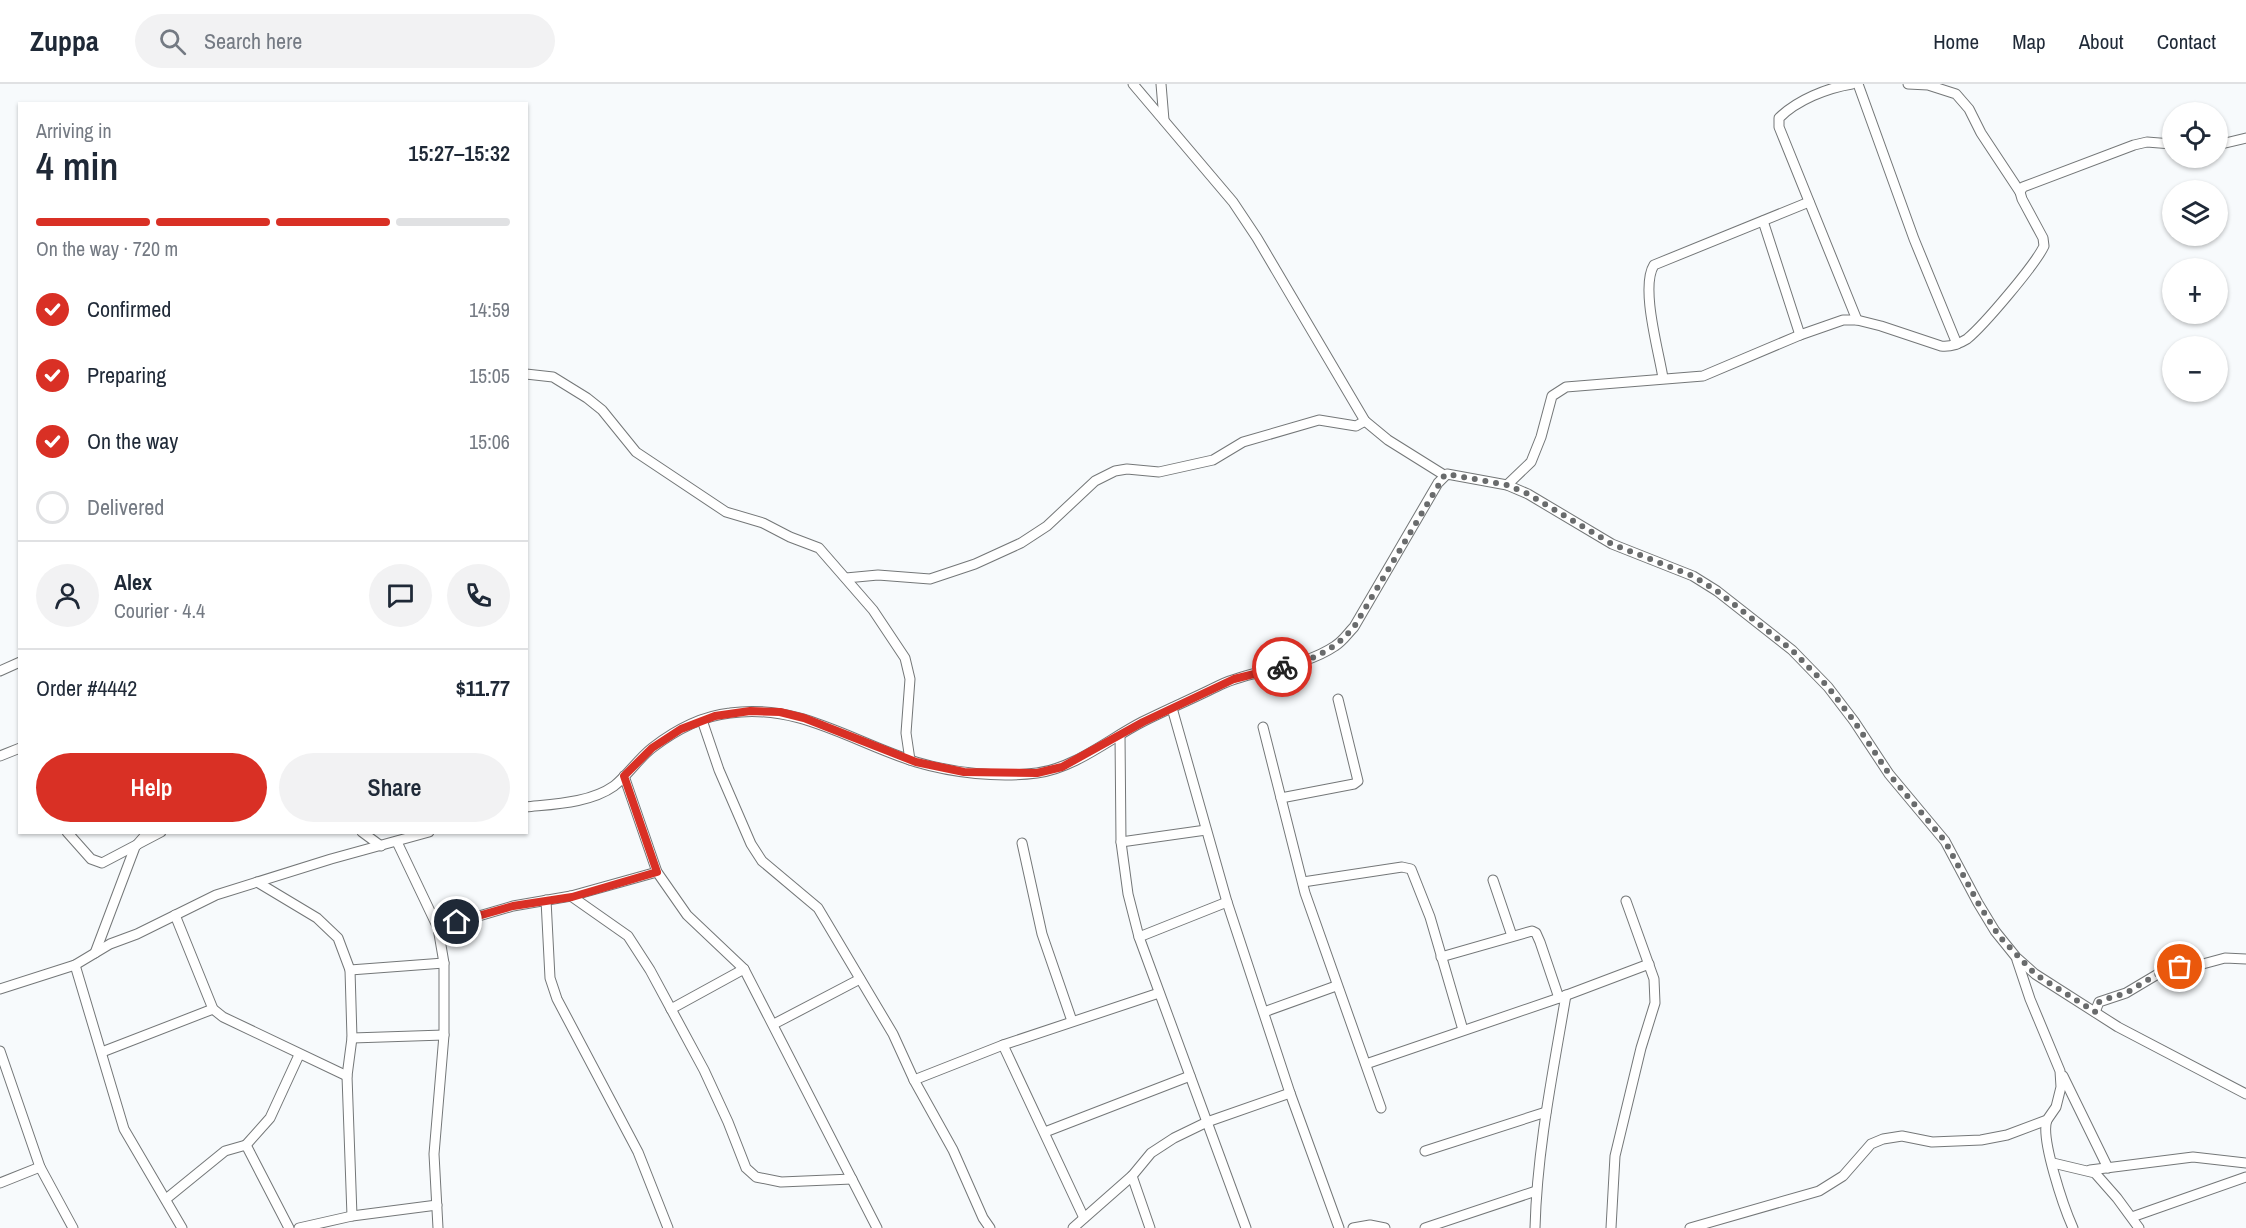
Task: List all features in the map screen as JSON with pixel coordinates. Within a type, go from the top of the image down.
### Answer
[{"type":"street","points":[[1133,84],[1233,202],[1257,237],[1365,422],[1388,440],[1444,476]]},
{"type":"street","points":[[1161,84],[1164,120]]},
{"type":"street","points":[[1852,84],[1838,86],[1788,109],[1779,118],[1779,127],[1857,320]]},
{"type":"street","points":[[1858,84],[1914,239],[1956,344]]},
{"type":"street","points":[[1507,485],[1531,462],[1541,437],[1550,402],[1556,392],[1566,387],[1586,383],[1693,377],[1717,372],[1800,335],[1843,320],[1857,320],[1881,326],[1929,344],[1948,346],[1966,340],[1977,329],[2037,259],[2044,246],[2043,238],[2020,192],[1981,133],[1969,109],[1956,93],[1928,84],[1908,84]]},
{"type":"street","points":[[2228,142],[2246,138]]},
{"type":"street","points":[[2020,192],[2023,187],[2035,181],[2134,145],[2147,142],[2162,143]]},
{"type":"street","points":[[1663,378],[1652,319],[1650,272],[1654,265],[1809,202]]},
{"type":"street","points":[[1763,221],[1800,335]]},
{"type":"street","points":[[528,374],[553,377],[569,386],[602,410],[636,452],[726,512],[764,523],[790,537],[819,548],[873,610],[908,664],[910,679],[906,733],[910,760]]},
{"type":"street","points":[[846,578],[878,575],[930,579],[975,564],[1021,543],[1047,525],[1095,481],[1115,471],[1127,469],[1158,472],[1213,460],[1243,442],[1319,420],[1356,426],[1365,422]]},
{"type":"street","points":[[528,807],[591,797],[613,786],[652,748],[681,729],[728,713],[780,712],[804,718],[910,760],[964,772],[1037,773],[1062,767],[1172,708],[1234,679],[1285,666],[1338,645],[1365,611],[1447,474],[1507,485],[1528,494],[1612,544],[1693,576],[1717,591],[1792,650],[1828,687],[1889,774],[1945,841],[1995,932],[2016,957],[2035,974],[2118,1027],[2246,1094]]},
{"type":"street","points":[[0,671],[18,663]]},
{"type":"street","points":[[1281,798],[1354,784],[1358,781],[1338,699]]},
{"type":"street","points":[[1172,708],[1227,902],[1290,1093],[1339,1228]]},
{"type":"street","points":[[702,720],[718,770],[751,844],[762,861],[818,908],[893,1034],[990,1228]]},
{"type":"street","points":[[1263,727],[1303,882],[1336,986],[1381,1108]]},
{"type":"street","points":[[1120,735],[1121,842],[1128,894],[1139,937],[1246,1228]]},
{"type":"street","points":[[0,756],[18,749]]},
{"type":"street","points":[[624,776],[657,872],[687,915],[744,969],[877,1228]]},
{"type":"street","points":[[1121,842],[1206,830]]},
{"type":"street","points":[[70,834],[91,859],[102,863],[158,834]]},
{"type":"street","points":[[95,953],[135,847],[146,834]]},
{"type":"street","points":[[365,834],[381,846]]},
{"type":"street","points":[[0,989],[75,965],[110,944],[216,895],[423,834]]},
{"type":"street","points":[[397,842],[438,928],[444,963],[444,1035],[434,1154],[438,1228]]},
{"type":"street","points":[[1022,843],[1042,934],[1072,1021]]},
{"type":"street","points":[[1303,882],[1402,867],[1411,869],[1430,917],[1463,1030]]},
{"type":"street","points":[[438,928],[513,906],[572,897],[657,872]]},
{"type":"street","points":[[1493,880],[1512,936]]},
{"type":"street","points":[[257,882],[317,918],[338,938],[350,970],[352,1038],[347,1076],[352,1216]]},
{"type":"street","points":[[572,897],[628,936],[650,970],[728,1122],[746,1168],[756,1178],[781,1182],[852,1179]]},
{"type":"street","points":[[546,900],[550,978],[557,999],[638,1152],[668,1228]]},
{"type":"street","points":[[1139,937],[1227,902]]},
{"type":"street","points":[[1611,1228],[1615,1155],[1641,1048],[1655,1003],[1654,979],[1626,902]]},
{"type":"street","points":[[175,915],[213,1009],[223,1017],[347,1076]]},
{"type":"street","points":[[1441,957],[1532,931],[1536,933],[1562,997],[1536,1191],[1535,1228]]},
{"type":"street","points":[[2016,957],[2030,999],[2060,1071],[2108,1168]]},
{"type":"street","points":[[2095,1012],[2099,1002],[2126,993],[2163,971],[2225,958],[2246,959]]},
{"type":"street","points":[[350,970],[444,963]]},
{"type":"street","points":[[1366,1064],[1562,997],[1649,964]]},
{"type":"street","points":[[75,965],[124,1129],[182,1228]]},
{"type":"street","points":[[671,1010],[744,969]]},
{"type":"street","points":[[774,1024],[860,979]]},
{"type":"street","points":[[1264,1012],[1336,986]]},
{"type":"street","points":[[914,1080],[1003,1045],[1159,993]]},
{"type":"street","points":[[102,1052],[213,1009]]},
{"type":"street","points":[[352,1038],[444,1035]]},
{"type":"street","points":[[1003,1045],[1084,1218]]},
{"type":"street","points":[[0,1051],[40,1167],[73,1228]]},
{"type":"street","points":[[166,1199],[225,1151],[246,1145],[270,1118],[299,1055]]},
{"type":"street","points":[[2060,1071],[2061,1087],[2056,1107],[2047,1120],[2044,1130],[2058,1187],[2073,1228]]},
{"type":"street","points":[[1045,1132],[1190,1076]]},
{"type":"street","points":[[1073,1228],[1132,1176],[1151,1153],[1174,1138],[1207,1122],[1290,1093]]},
{"type":"street","points":[[1425,1150],[1546,1112]]},
{"type":"street","points":[[1690,1228],[1819,1191],[1843,1176],[1871,1144],[1883,1139],[1902,1136],[1932,1142],[1981,1140],[2007,1136],[2047,1120]]},
{"type":"street","points":[[246,1145],[289,1228]]},
{"type":"street","points":[[2053,1163],[2090,1170],[2200,1156],[2246,1163]]},
{"type":"street","points":[[0,1183],[40,1167]]},
{"type":"street","points":[[2090,1170],[2099,1176],[2139,1228]]},
{"type":"street","points":[[1132,1176],[1150,1228]]},
{"type":"street","points":[[2132,1217],[2246,1177]]},
{"type":"street","points":[[1425,1228],[1536,1191]]},
{"type":"street","points":[[299,1228],[352,1216],[437,1204]]},
{"type":"street","points":[[1353,1228],[1370,1225],[1385,1228]]},
{"type":"way so far","points":[[1282,667],[1338,645],[1354,627],[1444,476],[1447,474],[1507,485],[1528,494],[1576,525],[1612,544],[1693,576],[1717,591],[1792,650],[1828,687],[1866,738],[1889,774],[1945,841],[1995,932],[2016,957],[2035,974],[2095,1012],[2099,1002],[2126,993],[2163,971],[2180,967]]},
{"type":"route","points":[[457,922],[513,906],[572,897],[657,872],[624,776],[652,748],[681,729],[702,720],[728,713],[780,712],[804,718],[916,762],[964,772],[1037,773],[1062,767],[1143,722],[1234,679],[1282,667]]}]
